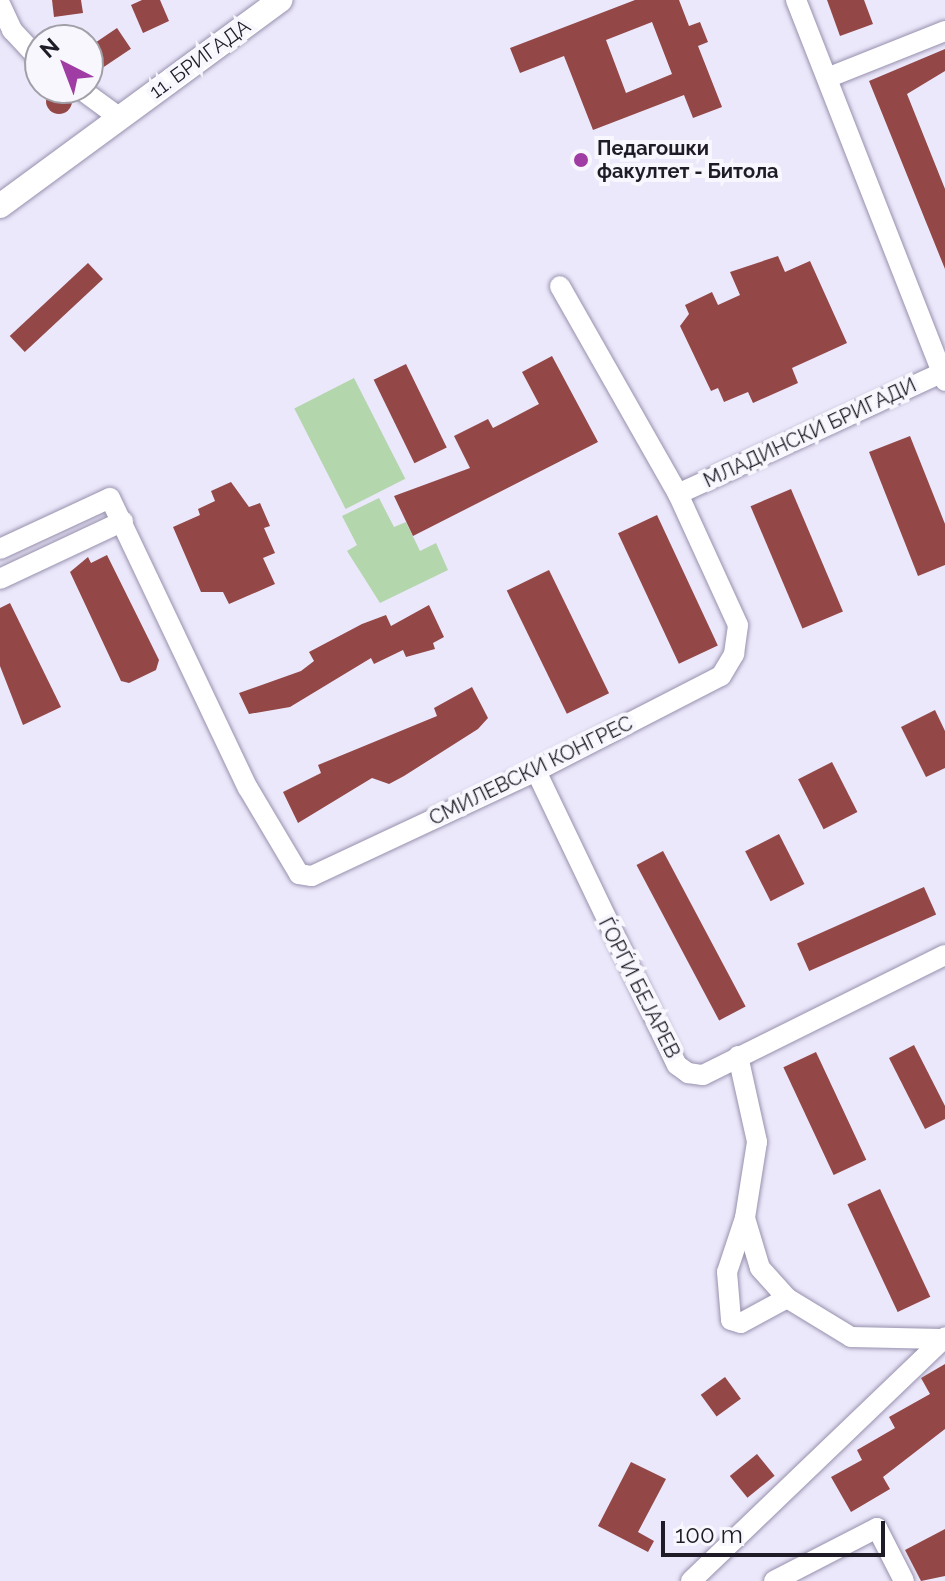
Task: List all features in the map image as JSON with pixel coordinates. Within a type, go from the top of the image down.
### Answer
[{"type":"main road","name":"11. БРИГАДА","points":[[0,206],[280,0]]},
{"type":"street","points":[[796,0],[944,375]]},
{"type":"street","points":[[0,4],[12,30],[24,43]]},
{"type":"street","points":[[827,78],[945,31]]},
{"type":"street","points":[[101,104],[120,118]]},
{"type":"street","name":"СМИЛЕВСКИ КОНГРЕС","points":[[123,521],[248,788],[299,874],[312,876],[536,771],[721,676],[734,654],[738,625],[678,494],[560,286]]},
{"type":"street","name":"МЛАДИНСКИ БРИГАДИ","points":[[678,494],[944,375]]},
{"type":"street","points":[[0,549],[110,498],[123,521],[0,579]]},
{"type":"street","name":"ЃОРЃИ БЕЈАРЕВ","points":[[536,771],[677,1065],[703,1075],[945,955]]},
{"type":"street","points":[[738,1056],[757,1142],[745,1218],[727,1272],[731,1320],[741,1323],[787,1298]]},
{"type":"street","points":[[745,1218],[760,1268],[787,1298],[851,1337],[944,1338]]},
{"type":"street","points":[[691,1581],[944,1338]]},
{"type":"street","points":[[774,1581],[877,1528],[904,1581]]},
{"type":"green space","points":[[354,378],[405,479],[346,509],[294,408]]},
{"type":"green space","points":[[379,498],[394,527],[406,522],[420,551],[436,543],[448,570],[380,603],[347,551],[357,545],[342,516]]},
{"type":"building","points":[[52,0],[81,0],[83,13],[54,17]]},
{"type":"building","points":[[142,0],[160,0],[169,21],[143,33],[131,5]]},
{"type":"building","points":[[635,0],[679,0],[689,26],[700,22],[708,42],[698,46],[722,107],[693,118],[684,95],[593,130],[564,56],[520,73],[510,48]],"holes":[[[652,22],[672,74],[626,93],[606,40]]]},
{"type":"building","points":[[827,0],[864,0],[873,24],[840,36]]},
{"type":"building","points":[[117,28],[131,49],[104,67],[104,37]]},
{"type":"building","points":[[945,49],[945,71],[907,94],[945,189],[945,269],[869,81]]},
{"type":"building","points":[[71,104],[68,110],[59,114],[47,106]]},
{"type":"building","points":[[778,256],[785,272],[810,261],[847,343],[792,368],[798,383],[753,403],[748,392],[724,402],[718,388],[711,391],[680,326],[689,314],[685,305],[712,292],[718,305],[740,295],[730,272]]},
{"type":"building","points":[[88,263],[103,279],[25,352],[10,336]]},
{"type":"building","points":[[552,356],[598,442],[413,536],[394,496],[470,468],[454,436],[488,419],[493,428],[539,404],[522,372]]},
{"type":"building","points":[[406,364],[447,448],[414,463],[374,380]]},
{"type":"building","points":[[910,436],[945,524],[945,565],[918,576],[869,452]]},
{"type":"building","points":[[231,482],[249,507],[260,503],[270,526],[264,528],[275,553],[263,558],[275,584],[229,604],[223,592],[201,592],[173,527],[200,515],[198,509],[215,501],[211,491]]},
{"type":"building","points":[[791,489],[843,611],[802,629],[750,506]]},
{"type":"building","points":[[657,515],[718,646],[679,664],[618,533]]},
{"type":"building","points":[[107,555],[159,660],[156,670],[129,683],[121,681],[70,572],[88,557],[91,563]]},
{"type":"building","points":[[549,570],[609,693],[567,714],[507,591]]},
{"type":"building","points":[[10,603],[61,707],[23,725],[0,666],[0,608]]},
{"type":"building","points":[[429,605],[444,637],[433,643],[435,649],[406,657],[403,650],[374,664],[371,658],[290,707],[249,714],[239,693],[301,671],[314,661],[309,652],[362,624],[386,615],[391,626]]},
{"type":"building","points":[[472,687],[488,718],[478,729],[389,784],[372,778],[298,823],[283,792],[321,773],[318,765],[437,716],[434,708]]},
{"type":"building","points":[[935,710],[945,731],[945,768],[926,777],[901,727]]},
{"type":"building","points":[[832,762],[857,812],[824,829],[798,779]]},
{"type":"building","points":[[779,834],[804,884],[771,901],[745,851]]},
{"type":"building","points":[[663,851],[746,1006],[719,1020],[637,865]]},
{"type":"building","points":[[924,887],[936,914],[809,971],[797,944]]},
{"type":"building","points":[[914,1045],[945,1106],[945,1119],[925,1129],[889,1058]]},
{"type":"building","points":[[816,1052],[866,1160],[834,1175],[783,1067]]},
{"type":"building","points":[[880,1189],[930,1297],[898,1312],[847,1204]]},
{"type":"building","points":[[945,1364],[945,1429],[883,1477],[890,1489],[851,1512],[831,1477],[862,1460],[857,1450],[895,1428],[889,1417],[930,1394],[921,1378]]},
{"type":"building","points":[[725,1377],[741,1399],[717,1416],[701,1395]]},
{"type":"building","points":[[757,1454],[775,1476],[747,1498],[730,1476]]},
{"type":"building","points":[[631,1462],[666,1479],[638,1532],[654,1541],[648,1552],[598,1526]]},
{"type":"building","points":[[945,1529],[945,1576],[921,1581],[905,1550]]},
{"type":"place","name":"Педагошки факултет - Битола","points":[[581,160]]}]
